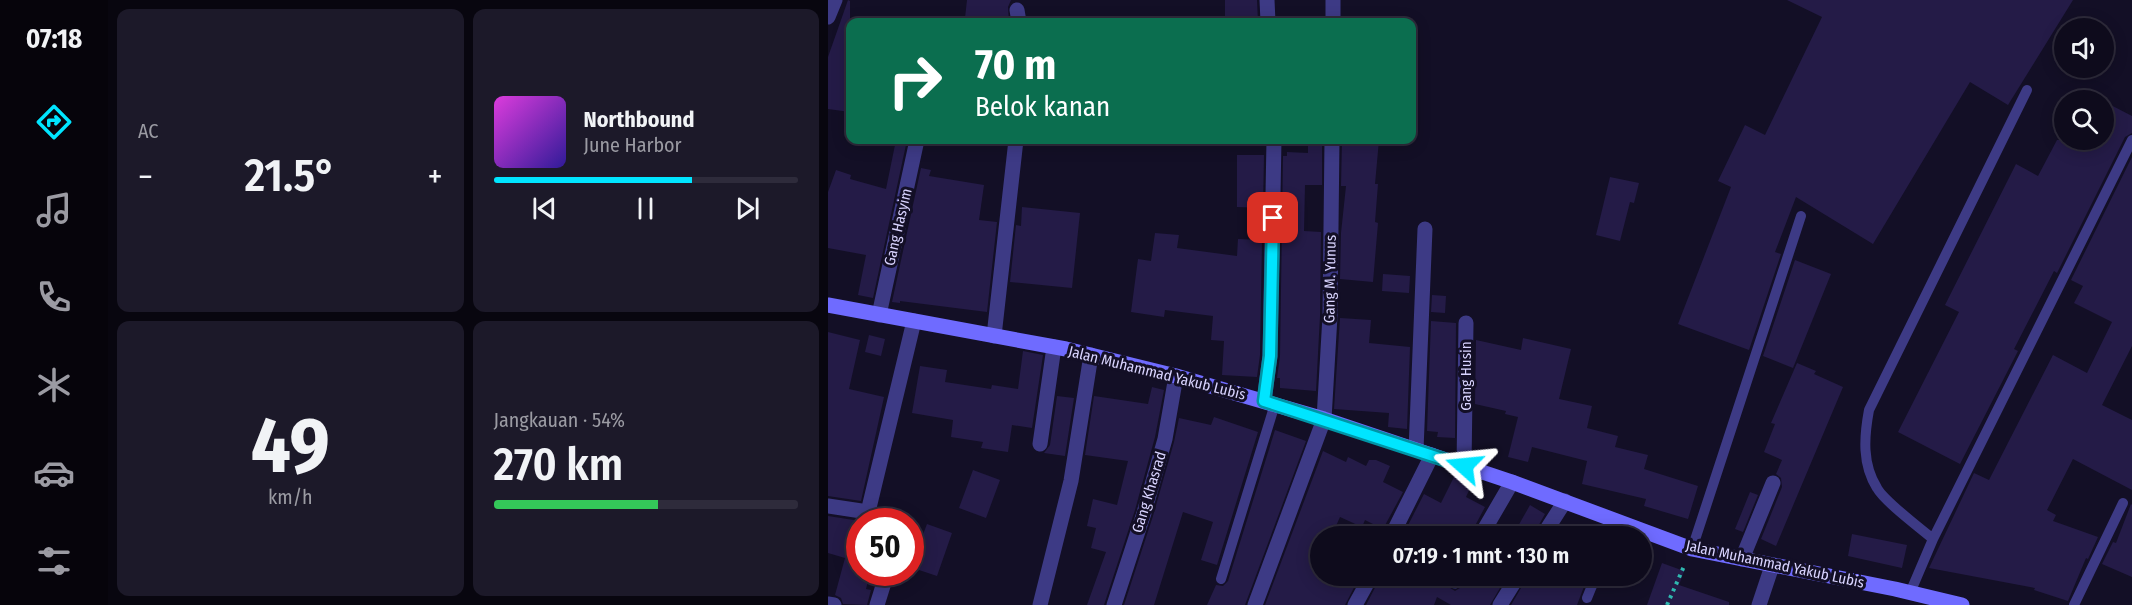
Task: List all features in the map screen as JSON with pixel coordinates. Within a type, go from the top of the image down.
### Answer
[{"type":"main road","name":"Jalan Muhammad Yakub Lubis","points":[[828,305],[1054,347],[1176,376],[1324,419],[1432,455],[1512,482],[1692,549],[1962,605]]},
{"type":"street","points":[[828,17],[834,0]]},
{"type":"street","points":[[1267,0],[1268,18]]},
{"type":"street","points":[[1333,0],[1333,18]]},
{"type":"street","name":"Gang Hasyim","points":[[879,315],[916,144]]},
{"type":"street","points":[[994,336],[1016,144]]},
{"type":"street","points":[[1269,403],[1274,144]]},
{"type":"street","name":"Gang M. Yunus","points":[[1255,605],[1324,419],[1330,316],[1332,144]]},
{"type":"street","points":[[1416,450],[1425,229]]},
{"type":"street","points":[[869,508],[914,321]]},
{"type":"street","name":"Gang Husin","points":[[1464,466],[1466,323]]},
{"type":"street","points":[[1040,444],[1054,347]]},
{"type":"street","points":[[1040,605],[1071,481],[1091,355]]},
{"type":"street","name":"Gang Khasrad","points":[[1114,605],[1165,439],[1176,376]]},
{"type":"street","points":[[1396,526],[1432,455]]},
{"type":"street","points":[[1486,526],[1512,482]]},
{"type":"street","points":[[1742,560],[1773,483]]},
{"type":"street","points":[[1549,526],[1564,501]]},
{"type":"street","points":[[828,506],[846,509]]},
{"type":"street","points":[[1759,605],[1772,566]]},
{"type":"street","points":[[877,605],[883,586]]},
{"type":"street","points":[[1356,605],[1366,586]]},
{"type":"street","points":[[1500,605],[1512,586]]},
{"type":"street","points":[[828,604],[834,605]]},
{"type":"lane","points":[[1933,539],[1877,490],[1866,465],[1864,436],[1869,410],[2027,90]]},
{"type":"lane","points":[[1910,593],[1933,539],[2132,140]]},
{"type":"lane","points":[[1692,549],[1801,216]]},
{"type":"lane","points":[[1221,579],[1269,403]]},
{"type":"lane","points":[[2074,605],[2123,503]]},
{"type":"lane","points":[[1616,526],[1618,521]]},
{"type":"lane","points":[[1587,598],[1592,586]]},
{"type":"path","points":[[1667,605],[1692,549]]},
{"type":"building","points":[[848,0],[850,1],[850,18],[846,18],[846,111],[828,109],[828,57]]},
{"type":"building","points":[[967,0],[1011,0],[1008,7],[1009,18],[965,18]]},
{"type":"building","points":[[1225,0],[1257,0],[1258,18],[1225,18]]},
{"type":"building","points":[[1787,0],[2073,0],[2062,18],[2054,18],[2054,31],[2008,105],[1970,82],[1873,244],[1796,197],[1775,252],[1781,254],[1749,350],[1678,324],[1731,187],[1718,181],[1745,125],[1765,135],[1822,17]]},
{"type":"building","points":[[2114,107],[2132,116],[2132,133],[2125,137],[2057,273],[2054,271],[2014,349],[2018,351],[1960,464],[1898,432],[1959,312],[1945,305],[2016,164],[2038,176],[2054,146],[2054,150],[2114,150]]},
{"type":"building","points":[[895,144],[906,144],[873,298],[858,295],[866,255],[828,248],[828,192],[836,170],[851,175],[850,179],[886,189]]},
{"type":"building","points":[[1308,144],[1322,144],[1322,185],[1305,185],[1304,231],[1321,232],[1316,391],[1280,388],[1280,378],[1277,378],[1280,356],[1283,156],[1287,156],[1287,152],[1308,153]]},
{"type":"building","points":[[1342,144],[1379,144],[1375,184],[1378,184],[1375,222],[1378,223],[1373,282],[1340,279],[1341,233],[1346,186],[1341,186]]},
{"type":"building","points":[[1237,155],[1264,155],[1263,208],[1237,207]]},
{"type":"building","points":[[2132,157],[2132,346],[2102,405],[2132,420],[2132,490],[2073,459],[2047,510],[2056,515],[2053,521],[2098,537],[2088,559],[2086,558],[2068,601],[2034,590],[2035,588],[1929,568],[1974,473],[1989,480],[2053,355],[2087,373],[2112,322],[2074,303],[2083,286],[2071,280]]},
{"type":"building","points":[[921,168],[931,170],[929,176],[984,185],[979,220],[997,222],[987,312],[900,301],[900,303],[892,302]]},
{"type":"building","points":[[1610,177],[1639,183],[1634,203],[1630,202],[1620,241],[1596,235]]},
{"type":"building","points":[[1022,207],[1080,213],[1072,288],[1010,282],[1016,225],[1021,226]]},
{"type":"building","points":[[1155,233],[1179,235],[1177,248],[1237,256],[1238,239],[1262,240],[1260,355],[1257,377],[1222,375],[1224,341],[1211,340],[1213,316],[1165,310],[1164,317],[1131,312],[1138,259],[1151,261]]},
{"type":"building","points":[[1795,260],[1831,274],[1793,368],[1763,356]]},
{"type":"building","points":[[1383,274],[1410,276],[1409,293],[1382,291]]},
{"type":"building","points":[[1432,295],[1446,296],[1445,313],[1431,312]]},
{"type":"building","points":[[1340,318],[1371,320],[1369,343],[1410,347],[1407,429],[1388,427],[1389,413],[1334,409]]},
{"type":"building","points":[[1431,321],[1456,323],[1455,438],[1437,437],[1438,432],[1427,431]]},
{"type":"building","points":[[828,332],[860,340],[849,389],[884,397],[861,501],[828,496]]},
{"type":"building","points":[[869,335],[885,339],[881,356],[865,352]]},
{"type":"building","points":[[1523,338],[1571,349],[1559,399],[1592,406],[1587,428],[1618,436],[1615,447],[1648,455],[1644,469],[1698,486],[1688,519],[1644,506],[1646,499],[1582,484],[1587,461],[1532,447],[1528,462],[1508,457],[1518,417],[1505,414],[1506,411],[1475,404],[1476,340],[1521,350]]},
{"type":"building","points":[[1023,351],[1043,355],[1032,428],[1012,425],[1008,452],[981,448],[983,442],[951,437],[953,420],[912,413],[920,366],[947,370],[945,382],[991,389],[992,385],[1018,389]]},
{"type":"building","points":[[1797,363],[1816,371],[1814,374],[1843,387],[1776,546],[1761,539],[1782,487],[1781,478],[1776,474],[1782,460],[1764,452],[1775,424],[1771,423]]},
{"type":"building","points":[[1152,387],[1164,390],[1155,437],[1135,510],[1104,605],[1087,605],[1106,552],[1091,548],[1096,528],[1087,526],[1093,499],[1117,505],[1128,461],[1085,455],[1094,396],[1148,404]]},
{"type":"building","points":[[1057,396],[1074,398],[1065,456],[1044,453],[1050,445]]},
{"type":"building","points":[[1214,417],[1258,432],[1217,565],[1201,560],[1213,522],[1183,512],[1154,605],[1124,605],[1153,516],[1179,418],[1211,425]]},
{"type":"building","points":[[1275,430],[1306,441],[1245,605],[1207,605],[1216,585],[1223,586],[1228,581]]},
{"type":"building","points":[[1323,451],[1346,462],[1348,457],[1366,466],[1369,460],[1376,460],[1390,466],[1383,482],[1403,492],[1385,526],[1377,526],[1365,520],[1362,526],[1360,526],[1340,517],[1336,526],[1310,526],[1310,586],[1355,586],[1345,605],[1265,605]]},
{"type":"building","points":[[973,470],[1000,480],[986,518],[959,508]]},
{"type":"building","points":[[1455,475],[1472,484],[1466,497],[1485,507],[1475,526],[1408,526],[1424,494],[1441,503]]},
{"type":"building","points":[[1750,492],[1758,495],[1743,532],[1735,529]]},
{"type":"building","points":[[2131,504],[2132,577],[2102,564],[2113,542],[2116,543]]},
{"type":"building","points":[[1530,505],[1545,514],[1538,526],[1518,526]]},
{"type":"building","points":[[828,516],[846,519],[846,586],[867,586],[866,589],[871,590],[867,605],[843,604],[841,598],[835,595],[845,558],[828,553]]},
{"type":"building","points":[[927,524],[952,533],[937,576],[924,572],[924,532]]},
{"type":"building","points":[[1852,534],[1907,545],[1902,568],[1848,556]]},
{"type":"building","points":[[1662,563],[1684,571],[1679,585],[1729,602],[1729,605],[1647,605]]},
{"type":"building","points":[[1376,586],[1447,586],[1455,591],[1463,586],[1501,586],[1490,605],[1451,605],[1437,597],[1434,605],[1366,605]]},
{"type":"building","points":[[1522,586],[1584,586],[1577,605],[1511,605]]},
{"type":"route","points":[[1273,218],[1270,356],[1264,401],[1464,466]]}]
